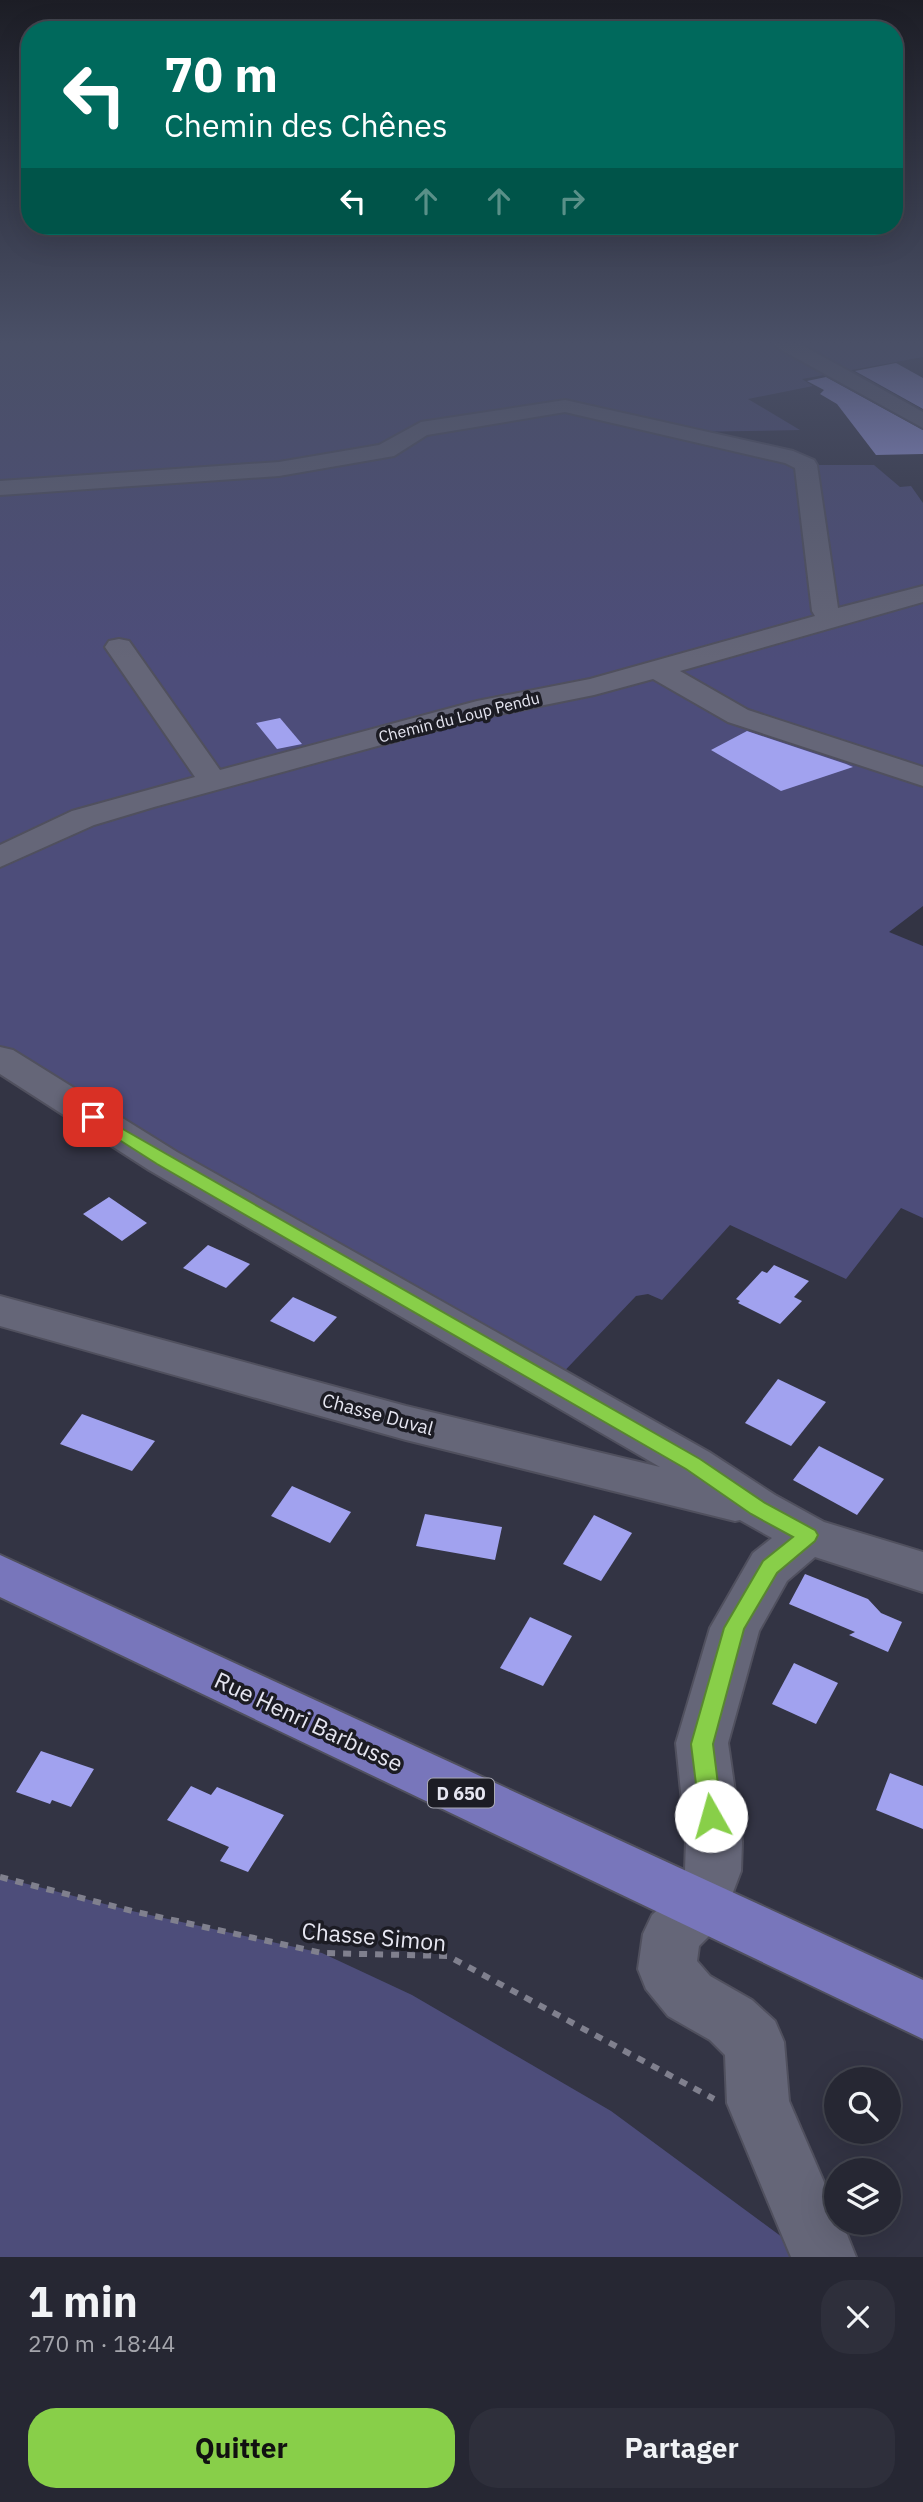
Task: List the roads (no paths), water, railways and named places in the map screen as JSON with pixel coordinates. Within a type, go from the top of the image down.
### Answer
[{"type":"main road","name":"Rue Henri Barbusse","points":[[0,1575],[923,2010]]},
{"type":"street","points":[[0,488],[279,469],[386,452],[392,448]]},
{"type":"street","points":[[751,448],[793,458],[806,466],[825,611],[836,619]]},
{"type":"street","name":"Chemin du Loup Pendu","points":[[0,857],[83,818],[477,710],[594,687],[923,594]]},
{"type":"street","points":[[119,647],[213,781]]},
{"type":"street","points":[[657,670],[738,716],[923,777]]},
{"type":"street","points":[[0,1058],[163,1161],[693,1464],[758,1508],[808,1535],[923,1572]]},
{"type":"street","name":"Chasse Duval","points":[[0,1311],[406,1423],[758,1508]]},
{"type":"street","points":[[808,1535],[770,1567],[734,1628],[702,1744],[714,1841],[713,1871],[701,1905],[672,1934],[667,1969],[689,1996],[731,2020],[754,2042],[758,2103],[824,2257]]}]
